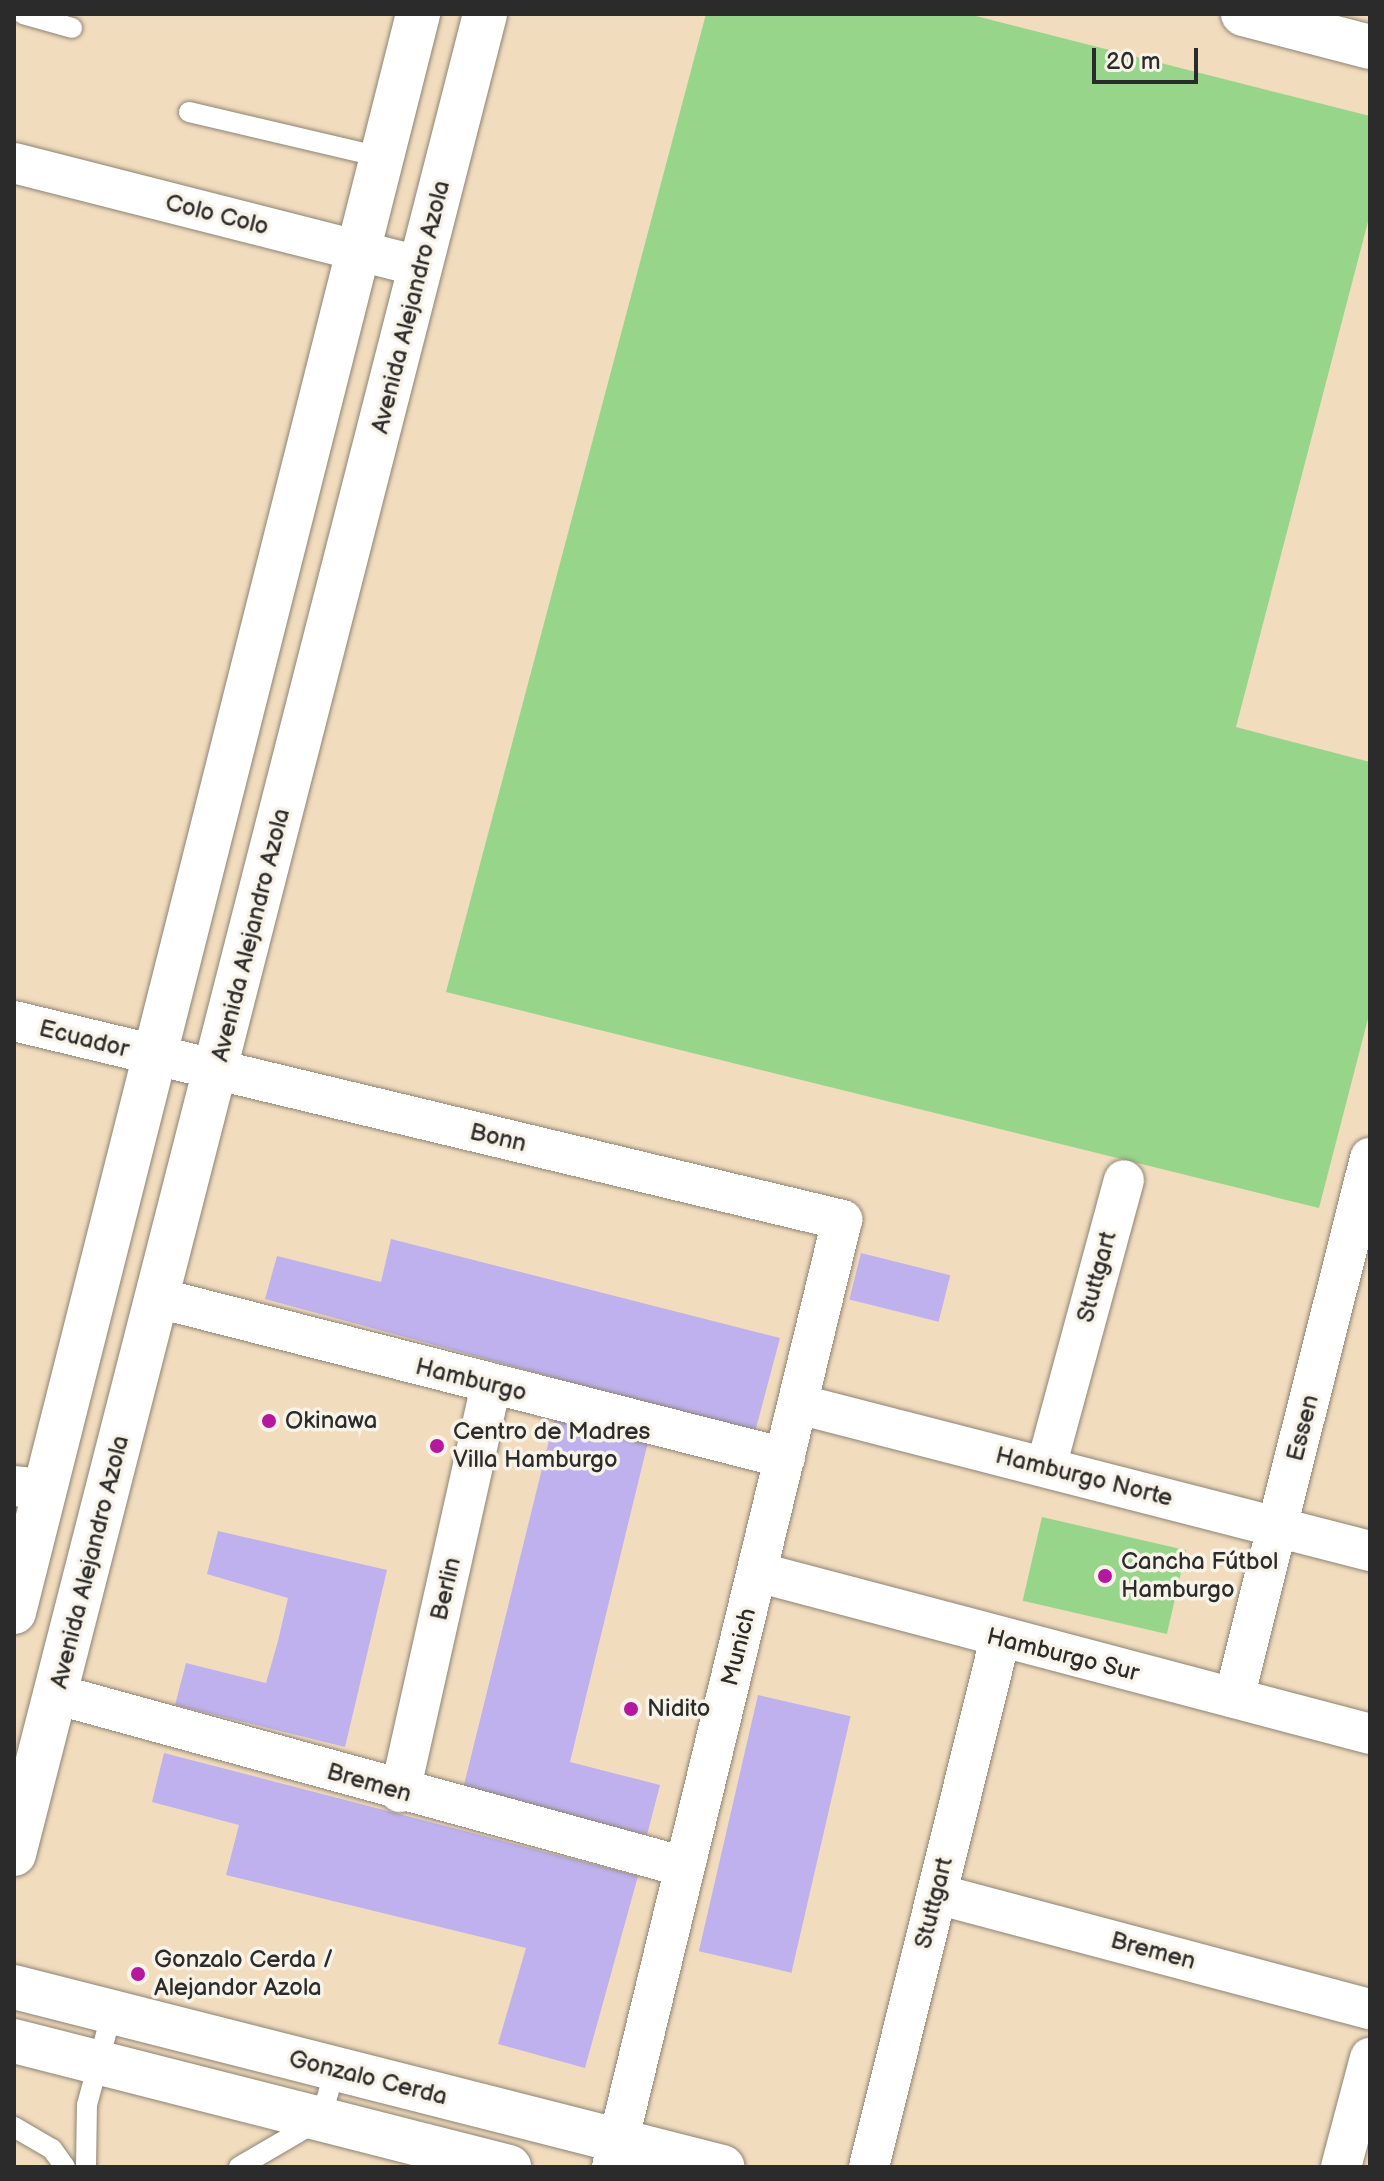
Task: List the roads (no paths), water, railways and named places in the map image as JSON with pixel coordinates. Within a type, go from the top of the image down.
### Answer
[{"type":"main road","points":[[14,1612],[30,1488],[155,1057],[418,14]]},
{"type":"main road","name":"Avenida Alejandro Azola","points":[[14,1854],[485,14]]},
{"type":"main road","points":[[1243,14],[1370,47]]},
{"type":"main road","name":"Gonzalo Cerda","points":[[14,1987],[335,2069],[615,2154],[722,2167]]},
{"type":"main road","points":[[14,2041],[509,2167]]},
{"type":"street","name":"Colo Colo","points":[[14,163],[421,267]]},
{"type":"street","name":"Ecuador","points":[[14,1021],[155,1057]]},
{"type":"street","name":"Bonn","points":[[155,1057],[842,1220]]},
{"type":"street","name":"Essen","points":[[1234,1698],[1370,1158]]},
{"type":"street","name":"Stuttgart","points":[[1046,1467],[1124,1180]]},
{"type":"street","name":"Munich","points":[[615,2154],[842,1220]]},
{"type":"street","name":"Hamburgo","points":[[158,1298],[785,1458]]},
{"type":"street","name":"Berlin","points":[[400,1792],[491,1385]]},
{"type":"street","name":"Hamburgo Norte","points":[[798,1404],[1370,1551]]},
{"type":"street","name":"Hamburgo Sur","points":[[757,1572],[1000,1639],[1370,1734]]},
{"type":"street","name":"Stuttgart","points":[[869,2167],[1000,1639]]},
{"type":"street","name":"Bremen","points":[[55,1694],[400,1792],[685,1867]]},
{"type":"street","name":"Bremen","points":[[937,1894],[1370,2009]]},
{"type":"street","points":[[1341,2167],[1370,2058]]},
{"type":"lane","points":[[23,14],[72,28]]},
{"type":"lane","points":[[189,112],[381,157]]},
{"type":"lane","points":[[86,2167],[87,2105],[112,2012]]},
{"type":"lane","points":[[239,2167],[321,2119],[335,2069]]},
{"type":"lane","points":[[14,2127],[52,2149],[65,2167]]},
{"type":"place","name":"Okinawa","points":[[269,1421]]},
{"type":"place","name":"Centro de Madres Villa Hamburgo","points":[[437,1446]]},
{"type":"place","name":"Cancha Fútbol Hamburgo","points":[[1105,1576]]},
{"type":"place","name":"Nidito","points":[[631,1709]]},
{"type":"place","name":"Gonzalo Cerda / Alejandor Azola","points":[[138,1974]]}]
